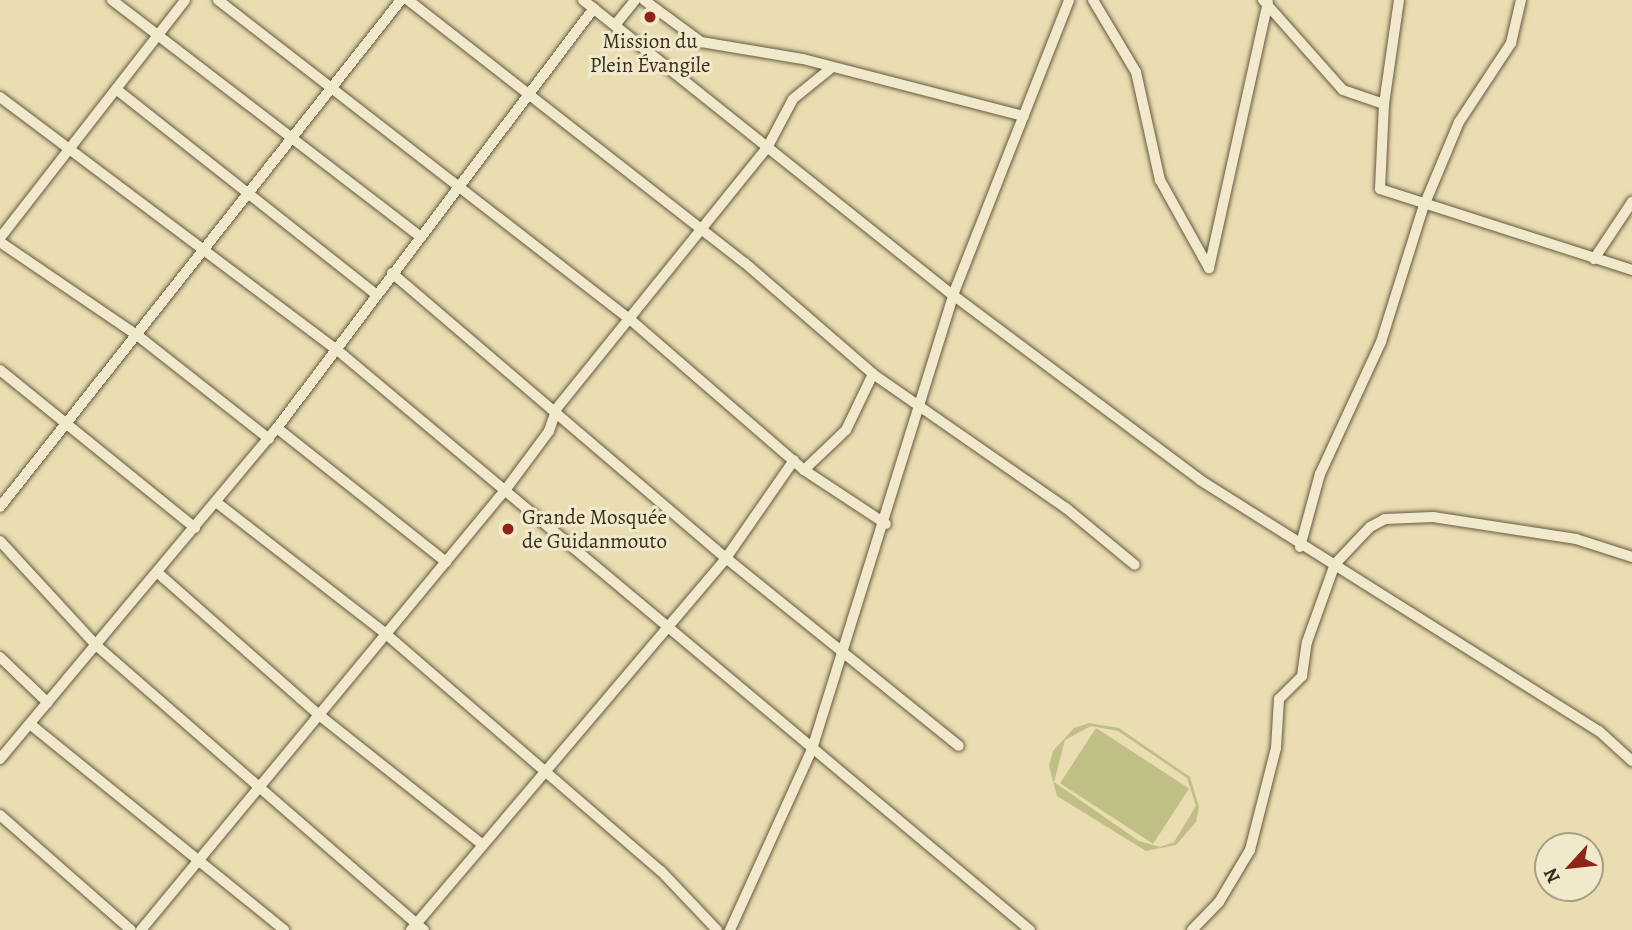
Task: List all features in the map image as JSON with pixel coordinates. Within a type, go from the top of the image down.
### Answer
[{"type":"street","points":[[112,0],[294,136],[420,236]]},
{"type":"street","points":[[185,0],[0,240],[137,335],[269,439]]},
{"type":"street","points":[[218,0],[632,321],[804,470],[886,524]]},
{"type":"street","points":[[0,507],[64,422],[205,251],[401,0]]},
{"type":"street","points":[[408,0],[705,232],[873,374],[921,411],[1066,508],[1135,565]]},
{"type":"street","points":[[583,0],[953,295],[1300,547],[1335,564],[1599,731],[1632,761]]},
{"type":"street","points":[[615,25],[635,0]]},
{"type":"street","points":[[645,0],[688,37],[831,68],[1024,116]]},
{"type":"street","points":[[730,930],[813,749],[921,411],[953,295],[1069,0]]},
{"type":"street","points":[[1093,0],[1136,72],[1160,180],[1209,268],[1266,2]]},
{"type":"street","points":[[1398,0],[1384,104],[1378,187],[1632,270]]},
{"type":"street","points":[[1300,547],[1320,474],[1381,342],[1426,202],[1459,122],[1511,43],[1521,0]]},
{"type":"street","points":[[1266,2],[1343,90],[1384,104]]},
{"type":"street","points":[[0,759],[269,439],[594,8]]},
{"type":"street","points":[[141,930],[506,489],[549,432],[557,408],[705,232],[767,149],[793,99],[831,68]]},
{"type":"street","points":[[116,89],[376,294]]},
{"type":"street","points":[[0,97],[67,151],[336,349],[1030,930]]},
{"type":"street","points":[[1594,259],[1632,202]]},
{"type":"street","points":[[392,273],[557,408],[726,558],[959,746]]},
{"type":"street","points":[[0,370],[195,528]]},
{"type":"street","points":[[804,470],[846,430],[873,374]]},
{"type":"street","points":[[277,428],[446,562]]},
{"type":"street","points":[[0,541],[97,646],[417,928],[482,845],[726,558],[794,460]]},
{"type":"street","points":[[216,502],[386,634],[544,773],[661,871],[718,930]]},
{"type":"street","points":[[1192,930],[1219,902],[1250,850],[1276,748],[1279,699],[1303,676],[1307,642],[1335,564],[1370,527],[1404,516],[1576,539],[1632,557]]},
{"type":"street","points":[[159,573],[319,715],[482,845]]},
{"type":"street","points":[[0,657],[48,703]]},
{"type":"street","points":[[30,724],[200,859],[284,930]]},
{"type":"street","points":[[0,815],[131,930]]},
{"type":"green space","points":[[1089,723],[1119,728],[1190,777],[1199,807],[1196,822],[1176,845],[1146,851],[1057,796],[1049,766],[1053,751],[1074,728]],"holes":[[[1091,726],[1118,731],[1187,778],[1196,806],[1174,842],[1160,847],[1139,841],[1054,782],[1065,740]]]},
{"type":"green space","points":[[1096,728],[1189,788],[1153,844],[1060,783]]},
{"type":"place","name":"Mission du Plein Évangile","points":[[650,17]]},
{"type":"place","name":"Grande Mosquée de Guidanmouto","points":[[508,529]]}]
